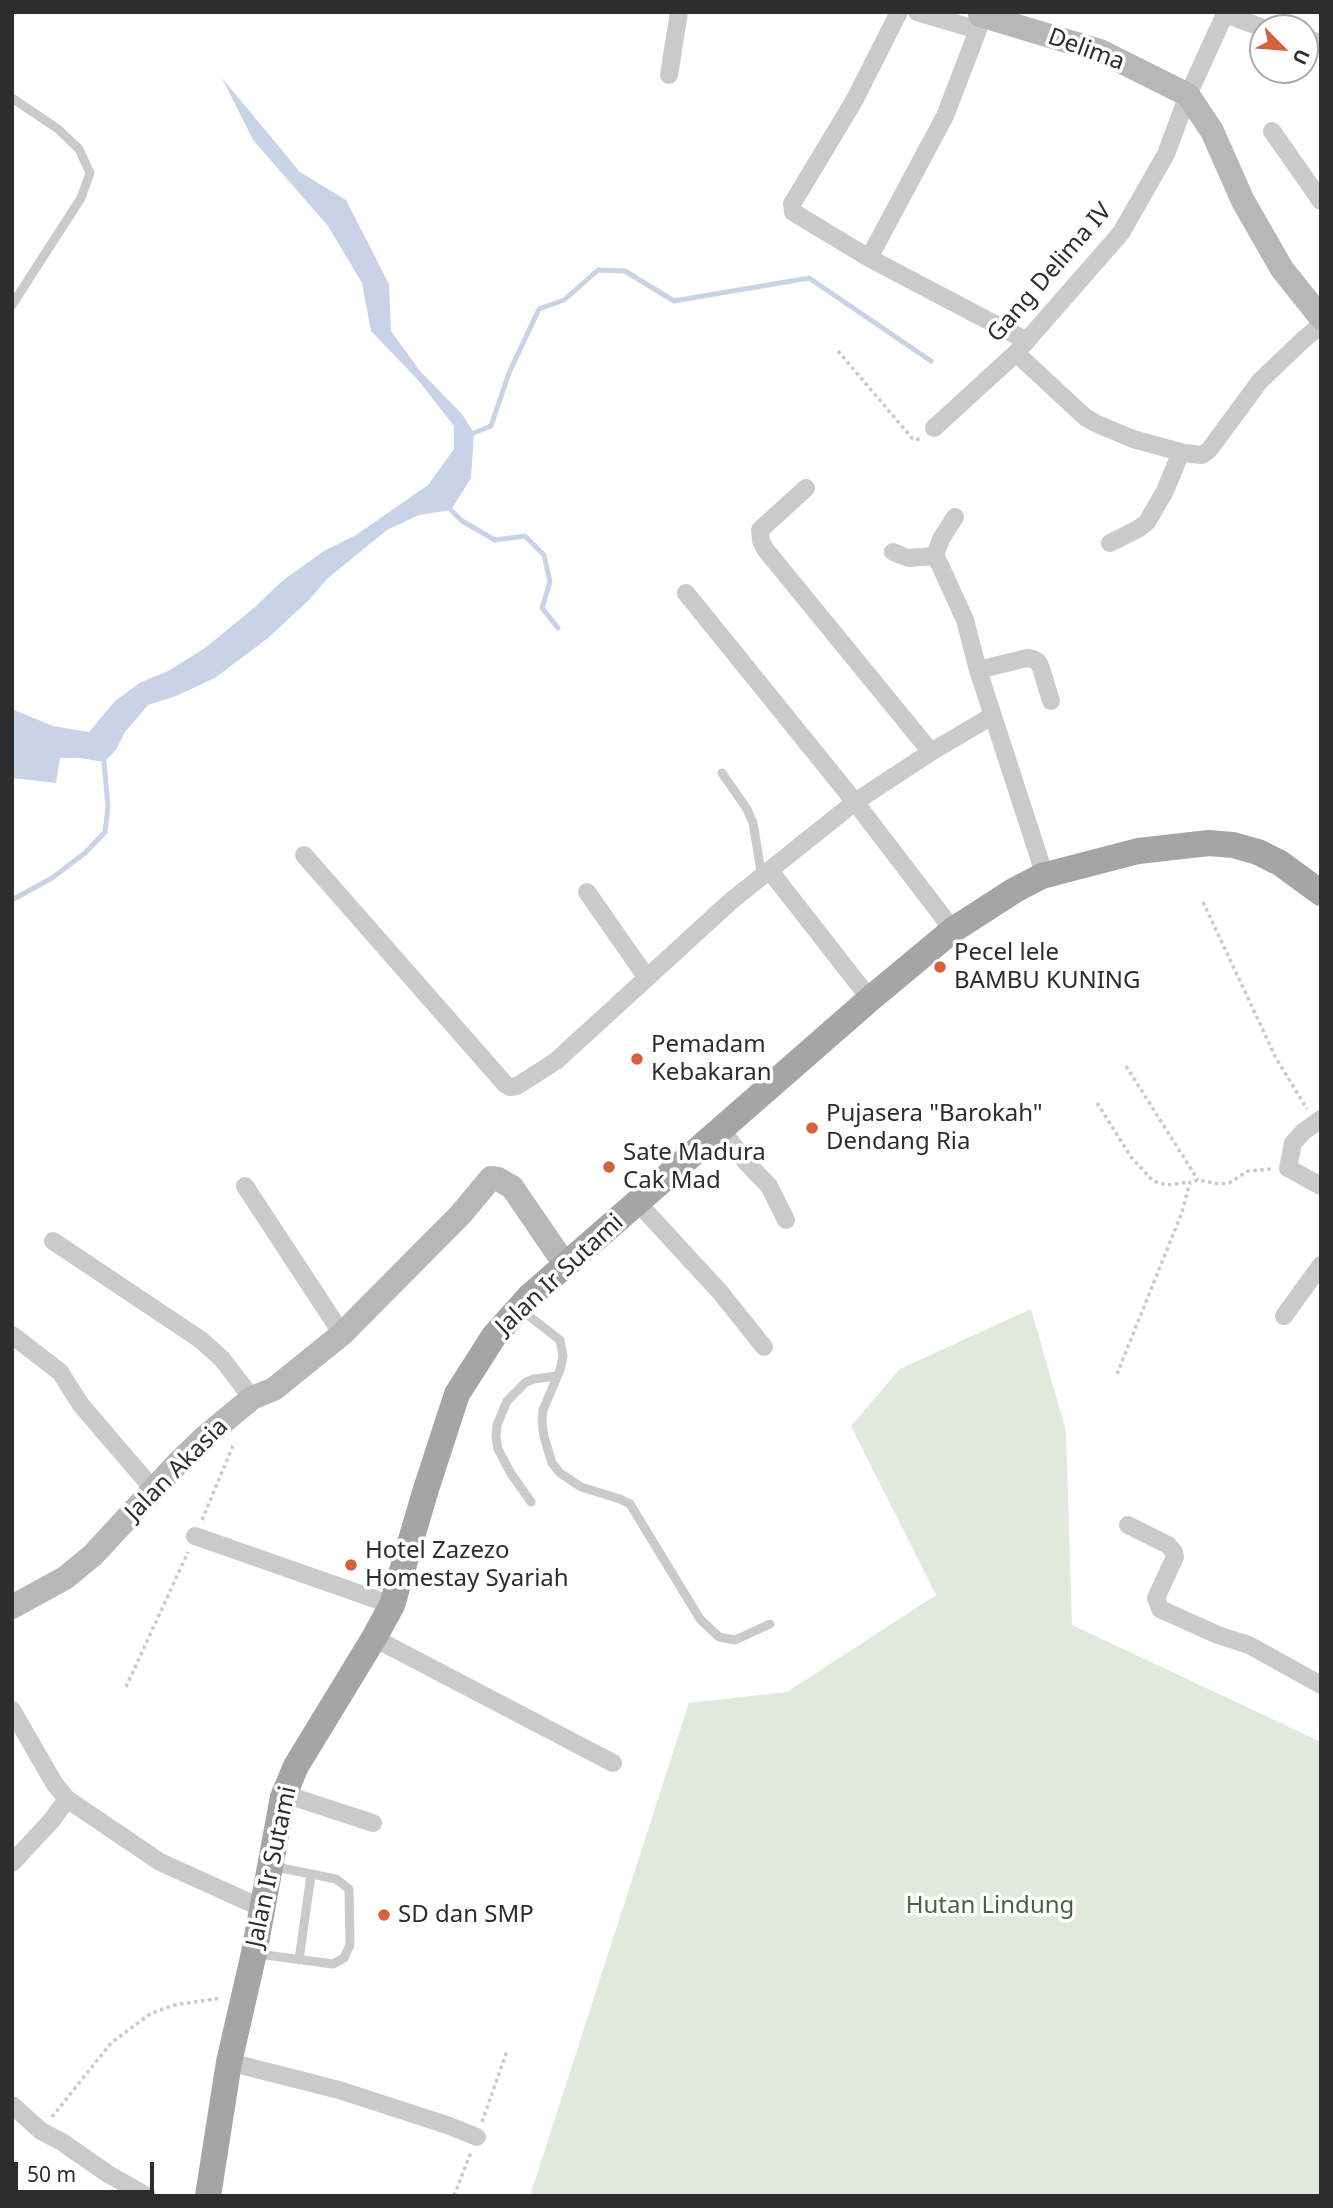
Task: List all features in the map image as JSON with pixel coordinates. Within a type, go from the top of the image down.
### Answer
[{"type":"main road","name":"Jalan Ir Sutami","points":[[208,2196],[229,2062],[254,1953],[284,1794],[307,1747],[392,1605],[457,1394],[494,1336],[519,1308],[870,999],[953,930],[1015,890],[1045,876],[1138,851],[1220,843],[1258,852],[1280,863],[1321,893]]},
{"type":"street","points":[[669,75],[679,12]]},
{"type":"street","points":[[899,12],[855,101],[791,208],[793,212],[1021,347],[1085,417],[1133,439],[1181,452],[1202,455],[1209,450],[1259,381],[1321,326]]},
{"type":"street","points":[[869,258],[945,116],[979,19],[917,12]]},
{"type":"street","points":[[1225,14],[1249,23]]},
{"type":"street","name":"Gang Delima IV","points":[[934,428],[1021,347],[1121,233],[1166,154],[1188,95],[1225,14]]},
{"type":"street","name":"Delima","points":[[979,19],[1101,51],[1188,95]]},
{"type":"street","points":[[1188,95],[1212,131],[1243,201],[1282,269],[1321,318]]},
{"type":"street","points":[[1272,131],[1321,201]]},
{"type":"street","points":[[1110,543],[1147,522],[1165,491],[1181,452]]},
{"type":"street","points":[[806,488],[760,530],[761,541],[931,752]]},
{"type":"street","points":[[955,517],[941,539],[935,556],[965,620],[992,716],[1045,876]]},
{"type":"street","points":[[893,552],[908,558],[935,556]]},
{"type":"street","points":[[686,593],[855,802],[953,930]]},
{"type":"street","points":[[978,670],[1027,658],[1033,659],[1041,668],[1051,701]]},
{"type":"street","points":[[304,855],[505,1084],[510,1087],[517,1086],[556,1061],[732,901],[855,802],[992,716]]},
{"type":"street","points":[[766,874],[870,999]]},
{"type":"street","points":[[587,892],[647,978]]},
{"type":"street","points":[[1318,1121],[1293,1143],[1288,1168],[1321,1186]]},
{"type":"street","points":[[721,1129],[746,1162],[769,1186],[786,1220]]},
{"type":"street","name":"Jalan Akasia","points":[[12,1607],[65,1578],[93,1555],[197,1445],[252,1398],[274,1389],[342,1334],[461,1214],[491,1178],[512,1187],[566,1266]]},
{"type":"street","points":[[245,1186],[342,1334]]},
{"type":"street","points":[[638,1203],[720,1292],[764,1347]]},
{"type":"street","points":[[52,1241],[201,1340],[222,1359],[252,1398]]},
{"type":"street","points":[[1284,1316],[1321,1265]]},
{"type":"street","points":[[12,1335],[61,1372],[81,1405],[153,1489]]},
{"type":"street","points":[[1128,1525],[1168,1545],[1174,1552],[1175,1557],[1156,1598],[1160,1609],[1249,1646],[1321,1685]]},
{"type":"street","points":[[195,1536],[392,1605]]},
{"type":"street","points":[[374,1638],[613,1763]]},
{"type":"street","points":[[12,1710],[54,1783],[67,1799],[160,1862],[262,1908]]},
{"type":"street","points":[[284,1794],[373,1823]]},
{"type":"street","points":[[12,1863],[52,1820],[67,1799]]},
{"type":"street","points":[[229,2062],[339,2090],[477,2137]]},
{"type":"street","points":[[12,2105],[41,2131],[147,2196]]},
{"type":"lane","points":[[12,97],[58,129],[79,149],[90,173],[80,198],[12,305]]},
{"type":"lane","points":[[722,773],[747,809],[766,874]]},
{"type":"lane","points":[[519,1308],[560,1340],[563,1356],[543,1410],[542,1421],[552,1463],[560,1473],[581,1487],[630,1504],[700,1619],[719,1637],[735,1640],[770,1624]]},
{"type":"lane","points":[[531,1502],[498,1449],[497,1425],[507,1401],[526,1382],[557,1376]]},
{"type":"lane","points":[[254,1953],[333,1964],[344,1958],[350,1945],[349,1889],[336,1879],[270,1866]]},
{"type":"lane","points":[[299,1960],[311,1875]]},
{"type":"path","points":[[838,351],[912,438],[921,438],[934,428]]},
{"type":"path","points":[[1203,902],[1276,1058],[1318,1121]]},
{"type":"path","points":[[1126,1066],[1198,1180]]},
{"type":"path","points":[[1097,1103],[1131,1157],[1153,1181],[1167,1185],[1198,1180],[1230,1183],[1248,1171],[1288,1168]]},
{"type":"path","points":[[1117,1374],[1182,1212],[1190,1182]]},
{"type":"path","points":[[41,2131],[111,2043],[150,2014],[174,2004],[244,1995]]},
{"type":"path","points":[[454,2196],[507,2051]]},
{"type":"green space","name":"Hutan Lindung","points":[[1031,1309],[1066,1431],[1072,1625],[1321,1742],[1321,2196],[530,2196],[689,1703],[787,1692],[936,1595],[851,1426],[900,1369]]},
{"type":"water","points":[[222,78],[300,172],[346,200],[389,284],[391,331],[420,371],[462,414],[474,433],[471,478],[451,510],[419,515],[387,530],[328,578],[309,600],[268,638],[215,678],[176,696],[148,705],[125,732],[116,750],[104,762],[60,758],[56,783],[12,778],[12,709],[53,726],[89,732],[115,701],[141,682],[168,671],[205,648],[282,581],[324,551],[356,535],[428,485],[454,449],[454,426],[418,380],[371,331],[362,283],[328,226],[253,140]]},
{"type":"waterway","points":[[474,433],[491,426],[509,373],[539,309],[564,300],[598,270],[625,271],[674,301],[809,278],[931,361]]},
{"type":"waterway","points":[[451,510],[462,521],[495,540],[525,536],[544,555],[550,582],[542,608],[558,628]]},
{"type":"waterway","points":[[12,900],[52,878],[85,853],[105,832],[108,807],[104,762]]},
{"type":"place","name":"Pecel lele BAMBU KUNING","points":[[940,967]]},
{"type":"place","name":"Pemadam Kebakaran","points":[[637,1059]]},
{"type":"place","name":"Pujasera \"Barokah\" Dendang Ria","points":[[812,1128]]},
{"type":"place","name":"Sate Madura Cak Mad","points":[[609,1167]]},
{"type":"place","name":"Hotel Zazezo Homestay Syariah","points":[[351,1565]]},
{"type":"place","name":"SD dan SMP","points":[[384,1915]]}]
